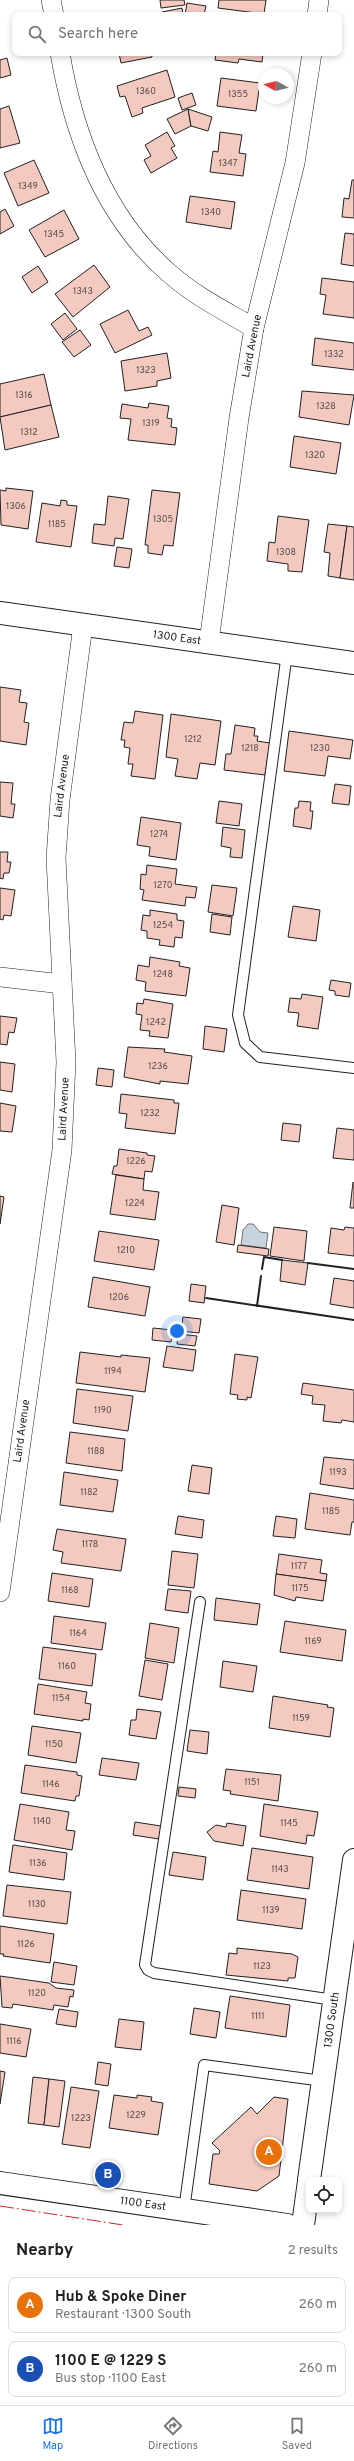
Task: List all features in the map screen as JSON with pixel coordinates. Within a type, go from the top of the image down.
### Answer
[{"type":"street","points":[[51,0],[53,12]]},
{"type":"street","points":[[317,12],[319,0]]},
{"type":"street","points":[[61,56],[67,94],[76,128],[105,193],[124,222],[169,273],[195,294],[254,328]]},
{"type":"street","name":"Laird Avenue","points":[[209,642],[237,433],[254,328],[295,163],[312,56]]},
{"type":"street","name":"1300 East","points":[[0,613],[354,663]]},
{"type":"street","name":"Laird Avenue","points":[[0,1592],[62,1150],[66,1062],[56,881],[57,828],[83,625]]},
{"type":"street","points":[[0,977],[62,984]]},
{"type":"street","name":"1300 South","points":[[309,2177],[354,1860]]},
{"type":"street","name":"1100 East","points":[[0,2183],[287,2225]]},
{"type":"street","name":"1300 South","points":[[303,2225],[306,2202]]},
{"type":"lane","points":[[287,654],[238,1014],[245,1043],[260,1057],[354,1068]]},
{"type":"lane","points":[[200,1602],[145,1965],[148,1970],[154,1973],[334,2000]]},
{"type":"lane","points":[[184,2210],[204,2065],[323,2081]]},
{"type":"shaded area","points":[[248,1224],[253,1224],[260,1232],[268,1233],[266,1248],[241,1245],[243,1230]]},
{"type":"building","points":[[160,0],[184,0],[185,5],[161,8]]},
{"type":"building","points":[[219,0],[266,0],[264,12],[249,12],[218,8]]},
{"type":"building","points":[[187,3],[206,6],[205,12],[186,12]]},
{"type":"building","points":[[182,8],[183,12],[162,12]]},
{"type":"building","points":[[120,56],[152,57],[121,63]]},
{"type":"building","points":[[216,56],[263,56],[262,62],[239,59],[238,63],[215,60]]},
{"type":"building","points":[[7,58],[11,75],[0,78],[0,60]]},
{"type":"building","points":[[167,70],[175,97],[142,108],[143,113],[132,117],[125,96],[120,97],[117,86]]},
{"type":"building","points":[[221,78],[258,83],[256,111],[217,106]]},
{"type":"building","points":[[192,93],[196,105],[182,110],[178,98]]},
{"type":"building","points":[[9,106],[20,143],[0,148],[0,109]]},
{"type":"building","points":[[188,109],[191,126],[175,134],[167,119]]},
{"type":"building","points":[[188,109],[212,117],[208,131],[191,126]]},
{"type":"building","points":[[167,132],[175,146],[171,148],[177,158],[151,173],[144,160],[151,156],[145,145]]},
{"type":"building","points":[[220,132],[242,135],[239,153],[246,154],[243,176],[210,172],[213,151],[218,152]]},
{"type":"building","points":[[34,160],[49,193],[18,206],[4,173]]},
{"type":"building","points":[[352,180],[354,180],[354,218],[342,217],[344,198],[349,199]]},
{"type":"building","points":[[190,196],[235,202],[231,229],[186,222]]},
{"type":"building","points":[[5,209],[14,226],[0,234],[0,212]]},
{"type":"building","points":[[64,210],[79,239],[45,257],[29,230]]},
{"type":"building","points":[[345,233],[354,234],[354,266],[341,264]]},
{"type":"building","points":[[94,265],[110,287],[73,317],[55,294]]},
{"type":"building","points":[[38,266],[48,282],[32,293],[22,277]]},
{"type":"building","points":[[322,278],[354,282],[354,318],[323,314],[326,295],[320,294]]},
{"type":"building","points":[[128,310],[139,331],[148,327],[152,335],[115,353],[100,324]]},
{"type":"building","points":[[65,313],[77,329],[63,340],[51,324]]},
{"type":"building","points":[[80,330],[91,345],[74,357],[62,342]]},
{"type":"building","points":[[315,338],[354,343],[354,370],[312,365]]},
{"type":"building","points":[[167,353],[171,378],[157,381],[157,386],[125,391],[121,361]]},
{"type":"building","points":[[44,374],[51,405],[0,417],[0,384]]},
{"type":"building","points":[[302,391],[354,395],[349,425],[299,417]]},
{"type":"building","points":[[149,403],[169,406],[167,418],[172,419],[171,427],[177,428],[175,445],[128,440],[131,419],[120,418],[122,404],[148,408]]},
{"type":"building","points":[[51,405],[59,437],[5,450],[0,417]]},
{"type":"building","points":[[294,436],[341,443],[336,474],[290,467]]},
{"type":"building","points":[[6,488],[33,491],[28,529],[1,525],[0,490],[6,491]]},
{"type":"building","points":[[152,490],[180,493],[173,546],[164,545],[162,555],[148,553],[148,545],[145,545]]},
{"type":"building","points":[[108,496],[129,499],[123,539],[115,538],[114,546],[92,543],[94,524],[105,525]]},
{"type":"building","points":[[61,500],[67,501],[67,505],[77,506],[71,547],[36,542],[42,503],[60,506]]},
{"type":"building","points":[[278,516],[309,520],[302,572],[288,571],[288,564],[267,561],[269,542],[275,543]]},
{"type":"building","points":[[328,524],[347,526],[340,578],[328,576],[330,553],[324,552]]},
{"type":"building","points":[[347,526],[354,527],[354,580],[340,578]]},
{"type":"building","points":[[117,547],[132,549],[129,568],[114,566]]},
{"type":"building","points":[[0,687],[21,690],[19,702],[27,703],[24,722],[29,723],[26,745],[0,741]]},
{"type":"building","points":[[135,711],[163,715],[155,779],[131,776],[133,764],[128,764],[130,748],[124,747],[125,740],[121,740],[124,722],[133,723]]},
{"type":"building","points":[[171,714],[221,721],[215,765],[200,763],[197,779],[175,776],[178,759],[166,757]]},
{"type":"building","points":[[235,725],[255,728],[254,736],[258,736],[257,741],[270,743],[265,775],[224,770],[226,754],[231,754]]},
{"type":"building","points":[[289,731],[353,740],[350,759],[328,756],[325,776],[284,771]]},
{"type":"building","points":[[0,782],[13,783],[11,804],[15,804],[13,818],[0,816]]},
{"type":"building","points":[[335,784],[351,786],[349,805],[332,803]]},
{"type":"building","points":[[219,801],[242,804],[239,826],[216,823]]},
{"type":"building","points":[[299,801],[311,802],[310,811],[313,811],[311,829],[293,826],[295,808],[298,808]]},
{"type":"building","points":[[141,817],[181,823],[176,860],[149,856],[150,847],[137,845]]},
{"type":"building","points":[[223,827],[245,830],[242,858],[230,857],[231,848],[221,846]]},
{"type":"building","points":[[0,852],[8,852],[7,862],[11,862],[9,873],[4,873],[3,879],[0,878]]},
{"type":"building","points":[[147,865],[177,869],[175,884],[197,887],[195,898],[186,897],[185,906],[142,900],[144,890],[140,889],[141,874],[146,875]]},
{"type":"building","points":[[212,885],[237,888],[233,916],[208,912]]},
{"type":"building","points":[[0,888],[15,890],[11,916],[4,915],[3,920],[0,919]]},
{"type":"building","points":[[293,906],[320,910],[316,941],[288,937]]},
{"type":"building","points":[[150,910],[177,914],[177,920],[184,921],[182,938],[175,937],[174,947],[159,945],[160,940],[147,938],[147,931],[141,930],[143,915],[150,916]]},
{"type":"building","points":[[212,914],[232,917],[230,935],[210,932]]},
{"type":"building","points":[[150,957],[180,962],[179,966],[190,968],[186,996],[145,991],[146,982],[136,980],[138,965],[149,967]]},
{"type":"building","points":[[331,980],[351,983],[349,997],[335,995],[335,991],[329,990]]},
{"type":"building","points":[[302,994],[323,997],[318,1029],[297,1026],[299,1013],[288,1012],[290,998],[301,999]]},
{"type":"building","points":[[144,999],[173,1004],[168,1038],[149,1036],[150,1031],[140,1030],[142,1015],[136,1014],[137,1003],[143,1004]]},
{"type":"building","points":[[0,1016],[17,1018],[14,1033],[9,1032],[7,1045],[0,1044]]},
{"type":"building","points":[[205,1026],[227,1029],[224,1052],[203,1049]]},
{"type":"building","points":[[128,1047],[165,1049],[164,1052],[192,1056],[188,1084],[160,1081],[160,1084],[124,1077]]},
{"type":"building","points":[[0,1062],[15,1064],[12,1092],[0,1090]]},
{"type":"building","points":[[98,1068],[114,1070],[112,1087],[96,1085]]},
{"type":"building","points":[[121,1094],[174,1100],[174,1103],[179,1103],[175,1134],[125,1128],[127,1114],[119,1113]]},
{"type":"building","points":[[0,1103],[16,1106],[12,1132],[0,1131]]},
{"type":"building","points":[[283,1123],[301,1125],[299,1142],[281,1140]]},
{"type":"building","points":[[337,1128],[354,1130],[354,1160],[333,1158]]},
{"type":"building","points":[[119,1149],[147,1153],[147,1155],[155,1156],[152,1172],[145,1171],[144,1179],[112,1174],[114,1166],[117,1166]]},
{"type":"building","points":[[116,1175],[144,1179],[143,1190],[159,1192],[155,1220],[110,1214]]},
{"type":"building","points":[[353,1182],[354,1208],[350,1208]]},
{"type":"building","points":[[0,1196],[4,1197],[0,1224]]},
{"type":"building","points":[[222,1205],[239,1208],[234,1245],[216,1242]]},
{"type":"building","points":[[274,1227],[307,1231],[304,1261],[270,1256]]},
{"type":"building","points":[[345,1227],[354,1228],[354,1256],[328,1253],[331,1228],[344,1230]]},
{"type":"building","points":[[99,1231],[159,1240],[154,1270],[94,1261]]},
{"type":"building","points":[[238,1245],[269,1249],[268,1256],[237,1252]]},
{"type":"building","points":[[282,1260],[308,1263],[305,1285],[280,1281]]},
{"type":"building","points":[[93,1277],[150,1287],[145,1316],[88,1307]]},
{"type":"building","points":[[334,1278],[354,1281],[354,1308],[330,1304]]},
{"type":"building","points":[[191,1284],[206,1286],[204,1303],[189,1301]]},
{"type":"building","points":[[183,1317],[201,1319],[199,1333],[181,1331]]},
{"type":"building","points":[[153,1328],[173,1330],[171,1342],[152,1340]]},
{"type":"building","points":[[178,1334],[197,1336],[195,1346],[177,1344]]},
{"type":"building","points":[[167,1346],[196,1350],[193,1371],[163,1367]]},
{"type":"building","points":[[80,1352],[121,1357],[121,1355],[150,1358],[145,1392],[76,1383]]},
{"type":"building","points":[[235,1354],[258,1357],[251,1398],[247,1397],[247,1400],[237,1399],[238,1395],[230,1394]]},
{"type":"building","points":[[303,1383],[354,1390],[354,1422],[342,1420],[341,1423],[323,1421],[325,1405],[312,1404],[313,1396],[301,1394]]},
{"type":"building","points":[[77,1389],[133,1396],[128,1431],[73,1423]]},
{"type":"building","points":[[70,1432],[125,1439],[122,1471],[66,1463]]},
{"type":"building","points":[[324,1457],[354,1460],[354,1489],[320,1484]]},
{"type":"building","points":[[192,1465],[212,1468],[209,1494],[188,1491]]},
{"type":"building","points":[[64,1472],[118,1480],[113,1512],[60,1505]]},
{"type":"building","points":[[310,1493],[354,1500],[354,1522],[352,1522],[350,1535],[305,1529]]},
{"type":"building","points":[[178,1516],[204,1520],[202,1538],[175,1534]]},
{"type":"building","points":[[276,1516],[297,1519],[295,1538],[273,1536]]},
{"type":"building","points":[[57,1529],[126,1539],[121,1571],[61,1563],[63,1552],[53,1550]]},
{"type":"building","points":[[172,1551],[198,1554],[194,1588],[168,1585]]},
{"type":"building","points":[[279,1554],[322,1560],[320,1573],[327,1574],[326,1581],[276,1574]]},
{"type":"building","points":[[52,1573],[93,1579],[89,1607],[48,1601]]},
{"type":"building","points":[[276,1574],[326,1581],[323,1601],[296,1597],[295,1601],[274,1595]]},
{"type":"building","points":[[168,1589],[191,1591],[188,1613],[165,1610]]},
{"type":"building","points":[[216,1598],[260,1604],[257,1625],[214,1620]]},
{"type":"building","points":[[54,1616],[106,1623],[102,1650],[51,1643]]},
{"type":"building","points":[[285,1621],[346,1630],[342,1661],[280,1652]]},
{"type":"building","points":[[150,1623],[179,1628],[174,1663],[145,1658]]},
{"type":"building","points":[[43,1647],[96,1654],[92,1686],[39,1679]]},
{"type":"building","points":[[145,1660],[168,1664],[162,1700],[139,1696]]},
{"type":"building","points":[[223,1661],[257,1666],[253,1692],[220,1687]]},
{"type":"building","points":[[38,1684],[87,1692],[85,1703],[91,1704],[89,1720],[83,1719],[83,1721],[34,1714]]},
{"type":"building","points":[[273,1696],[328,1705],[327,1707],[334,1708],[330,1737],[269,1728]]},
{"type":"building","points":[[137,1709],[161,1712],[156,1739],[129,1735],[131,1720],[136,1720]]},
{"type":"building","points":[[32,1726],[81,1733],[76,1763],[28,1755]]},
{"type":"building","points":[[190,1730],[209,1732],[207,1754],[187,1751]]},
{"type":"building","points":[[102,1758],[139,1763],[136,1780],[99,1775]]},
{"type":"building","points":[[25,1765],[77,1772],[77,1775],[82,1776],[79,1796],[76,1796],[75,1801],[21,1793]]},
{"type":"building","points":[[226,1769],[281,1775],[278,1801],[230,1794],[231,1791],[223,1790]]},
{"type":"building","points":[[179,1787],[196,1789],[195,1798],[178,1796]]},
{"type":"building","points":[[20,1804],[69,1812],[66,1830],[75,1831],[72,1850],[14,1840]]},
{"type":"building","points":[[264,1804],[318,1812],[314,1836],[307,1835],[306,1844],[260,1836]]},
{"type":"building","points":[[135,1822],[161,1826],[159,1839],[133,1835]]},
{"type":"building","points":[[227,1823],[246,1826],[243,1846],[214,1841],[207,1832],[216,1825],[226,1827]]},
{"type":"building","points":[[13,1845],[67,1853],[64,1880],[9,1872]]},
{"type":"building","points":[[252,1848],[313,1857],[309,1889],[247,1880]]},
{"type":"building","points":[[173,1852],[206,1857],[203,1880],[169,1875]]},
{"type":"building","points":[[7,1885],[71,1892],[67,1924],[3,1916]]},
{"type":"building","points":[[241,1890],[306,1899],[302,1929],[237,1920]]},
{"type":"building","points":[[0,1926],[54,1934],[50,1963],[3,1956],[4,1954],[0,1954]]},
{"type":"building","points":[[237,1948],[292,1954],[298,1957],[295,1978],[288,1978],[288,1981],[226,1975],[229,1953],[237,1954]]},
{"type":"building","points":[[54,1962],[77,1966],[74,1985],[51,1982]]},
{"type":"building","points":[[0,1976],[49,1983],[56,1988],[74,1990],[73,1997],[70,1996],[68,2007],[54,2005],[53,2010],[13,2004],[12,2008],[2,2007]]},
{"type":"building","points":[[230,1996],[290,2005],[286,2037],[225,2028]]},
{"type":"building","points":[[194,2008],[220,2012],[216,2038],[190,2034]]},
{"type":"building","points":[[59,2009],[78,2012],[76,2027],[56,2024]]},
{"type":"building","points":[[119,2019],[144,2022],[141,2050],[115,2047]]},
{"type":"building","points":[[0,2024],[31,2029],[26,2057],[0,2053]]},
{"type":"building","points":[[98,2062],[111,2064],[108,2086],[95,2084]]},
{"type":"building","points":[[0,2071],[5,2072],[0,2104]]},
{"type":"building","points":[[33,2077],[49,2079],[44,2125],[28,2123]]},
{"type":"building","points":[[49,2079],[65,2081],[59,2127],[44,2125]]},
{"type":"building","points":[[71,2087],[99,2091],[90,2148],[62,2144]]},
{"type":"building","points":[[114,2095],[137,2098],[137,2095],[152,2097],[151,2101],[163,2103],[158,2135],[109,2128]]},
{"type":"building","points":[[274,2097],[288,2099],[279,2176],[257,2191],[209,2184],[213,2154],[219,2154],[220,2151],[212,2143],[251,2107],[257,2114]]},
{"type":"wall","points":[[262,1269],[264,1257],[282,1260]]},
{"type":"wall","points":[[308,1263],[354,1269]]},
{"type":"wall","points":[[257,1306],[261,1276]]},
{"type":"wall","points":[[206,1298],[354,1320]]},
{"type":"power","points":[[0,2206],[123,2225]]},
{"type":"place","name":"Hub & Spoke Diner","points":[[269,2152]]},
{"type":"place","name":"1100 E @ 1229 S","points":[[108,2175]]}]
